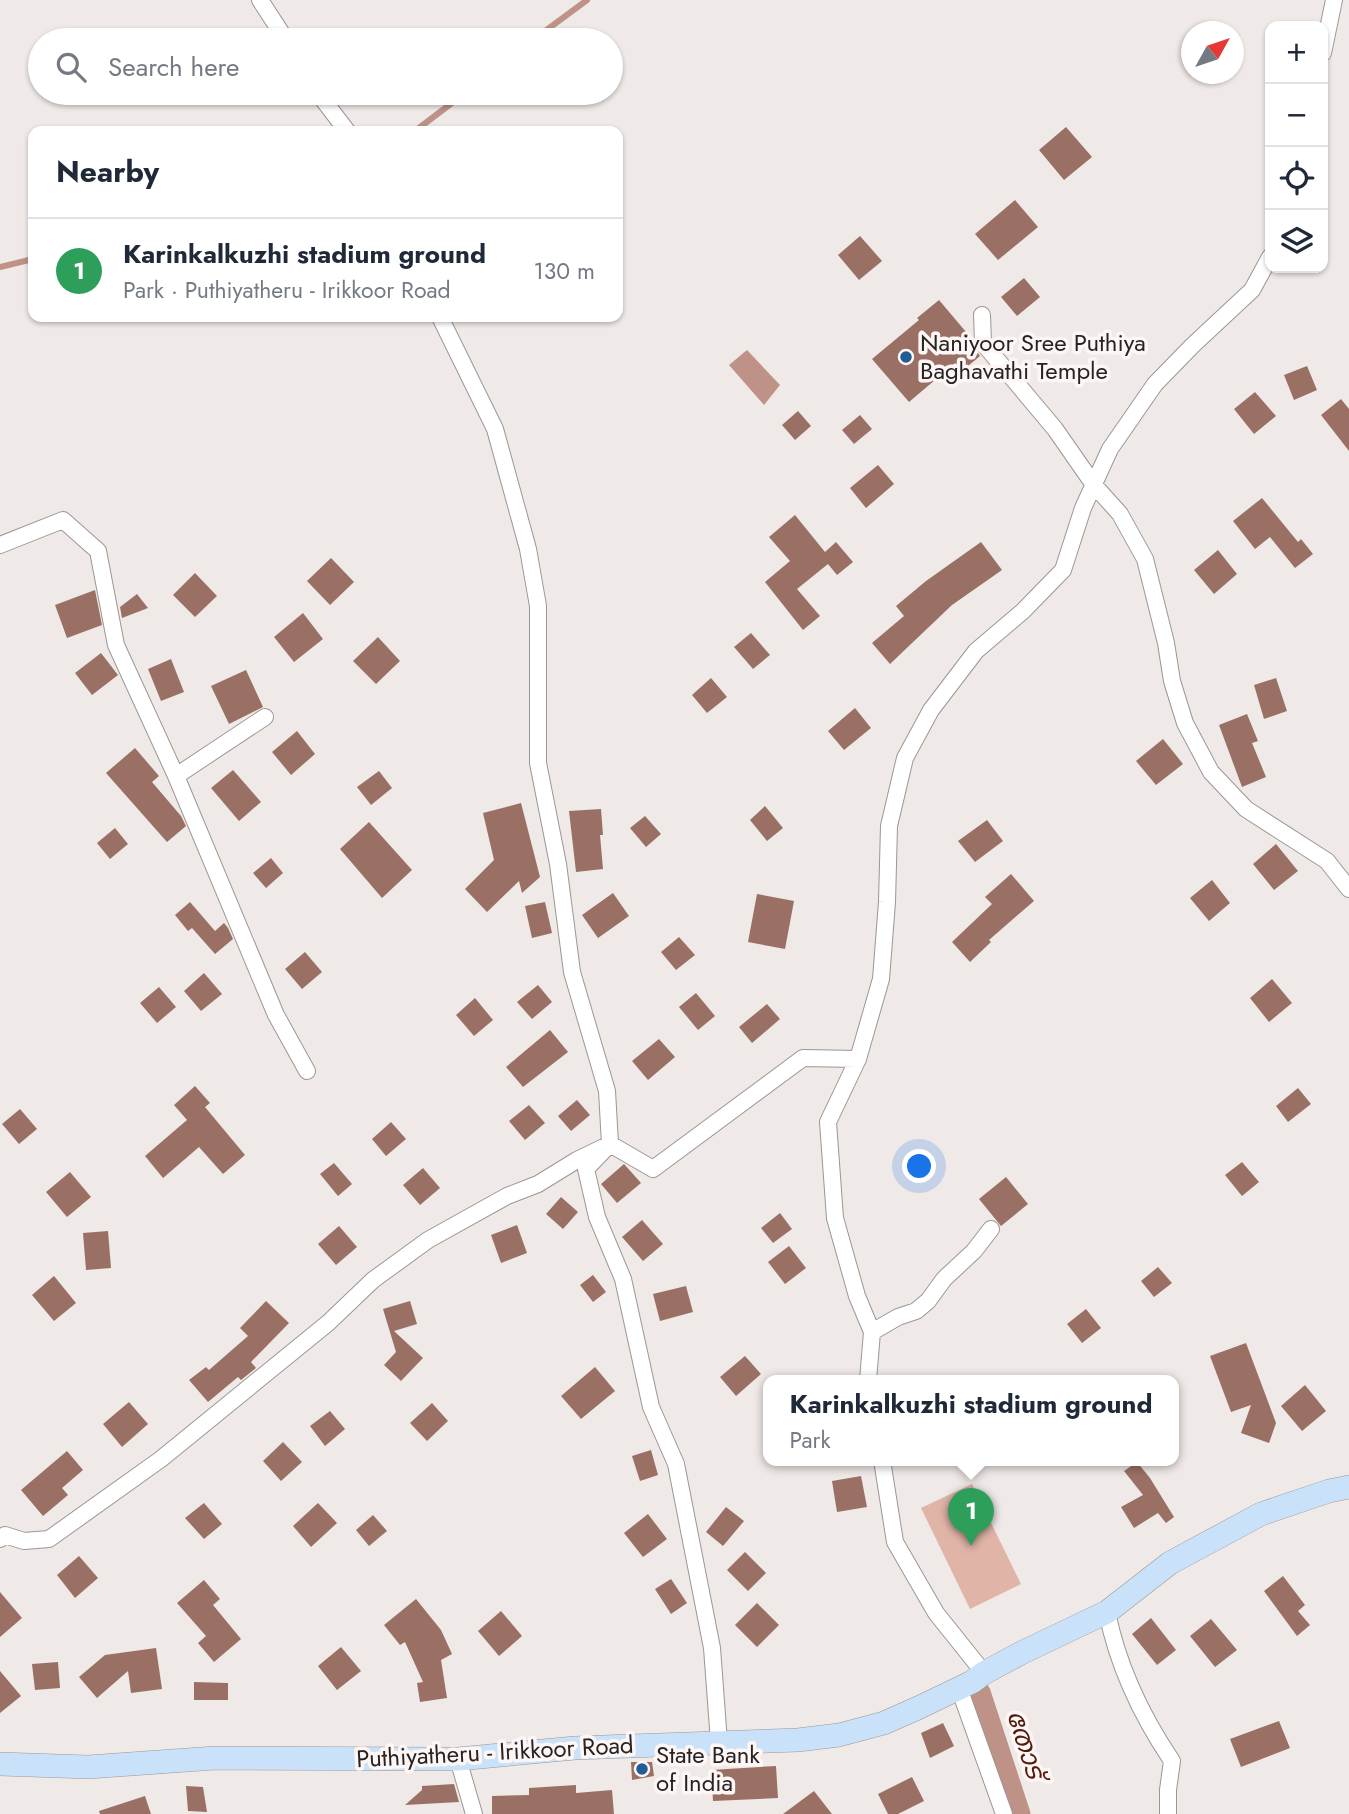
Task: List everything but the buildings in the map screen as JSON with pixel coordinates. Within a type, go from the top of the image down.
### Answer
[{"type":"main road","name":"Puthiyatheru - Irikkoor Road","points":[[0,1764],[88,1767],[215,1758],[458,1759],[575,1748],[799,1740],[839,1735],[884,1723],[1107,1612],[1170,1563],[1261,1514],[1349,1487]]},
{"type":"street","points":[[260,0],[278,28]]},
{"type":"street","points":[[1328,29],[1334,0]]},
{"type":"street","points":[[327,105],[343,126]]},
{"type":"street","points":[[868,1375],[872,1332],[857,1296],[835,1218],[828,1122],[858,1059],[881,979],[890,826],[905,758],[931,710],[976,651],[1023,611],[1062,570],[1083,508],[1110,449],[1155,384],[1252,290],[1265,266]]},
{"type":"street","points":[[982,315],[983,343],[1055,429],[1094,485],[1120,514],[1144,559],[1167,643],[1172,681],[1185,723],[1211,772],[1246,809],[1327,861],[1349,889]]},
{"type":"street","points":[[442,322],[495,429],[528,549],[538,606],[538,763],[558,863],[572,972],[607,1091],[610,1144],[586,1169],[597,1217],[623,1279],[651,1407],[676,1464],[712,1648],[719,1742]]},
{"type":"street","points":[[0,545],[63,520],[98,551],[116,645],[176,776],[276,1015],[307,1071]]},
{"type":"street","points":[[176,776],[265,717]]},
{"type":"street","points":[[610,1144],[653,1169],[803,1058],[858,1059]]},
{"type":"street","points":[[0,1539],[5,1535],[24,1541],[49,1539],[161,1459],[328,1324],[373,1280],[428,1240],[507,1196],[538,1185],[577,1160],[610,1144]]},
{"type":"street","points":[[872,1332],[898,1317],[916,1311],[928,1301],[944,1279],[974,1251],[991,1229]]},
{"type":"street","points":[[883,1466],[895,1542],[936,1613],[984,1673]]},
{"type":"street","points":[[1107,1612],[1125,1676],[1152,1731],[1172,1761],[1168,1814]]},
{"type":"street","points":[[959,1688],[1004,1814]]},
{"type":"street","points":[[458,1759],[474,1814]]},
{"type":"shaded area","points":[[747,350],[780,385],[764,405],[729,365]]},
{"type":"shaded area","points":[[972,1484],[1021,1584],[970,1609],[921,1508]]},
{"type":"waterway","points":[[549,28],[587,0]]},
{"type":"waterway","points":[[422,126],[449,105]]},
{"type":"waterway","points":[[0,267],[28,260]]},
{"type":"waterway","name":"തോട്","points":[[980,1692],[1020,1814]]},
{"type":"place","name":"Naniyoor Sree Puthiya Baghavathi Temple","points":[[906,357]]},
{"type":"place","name":"Karinkalkuzhi stadium ground","points":[[971,1546]]},
{"type":"place","name":"State Bank of India","points":[[642,1769]]}]
